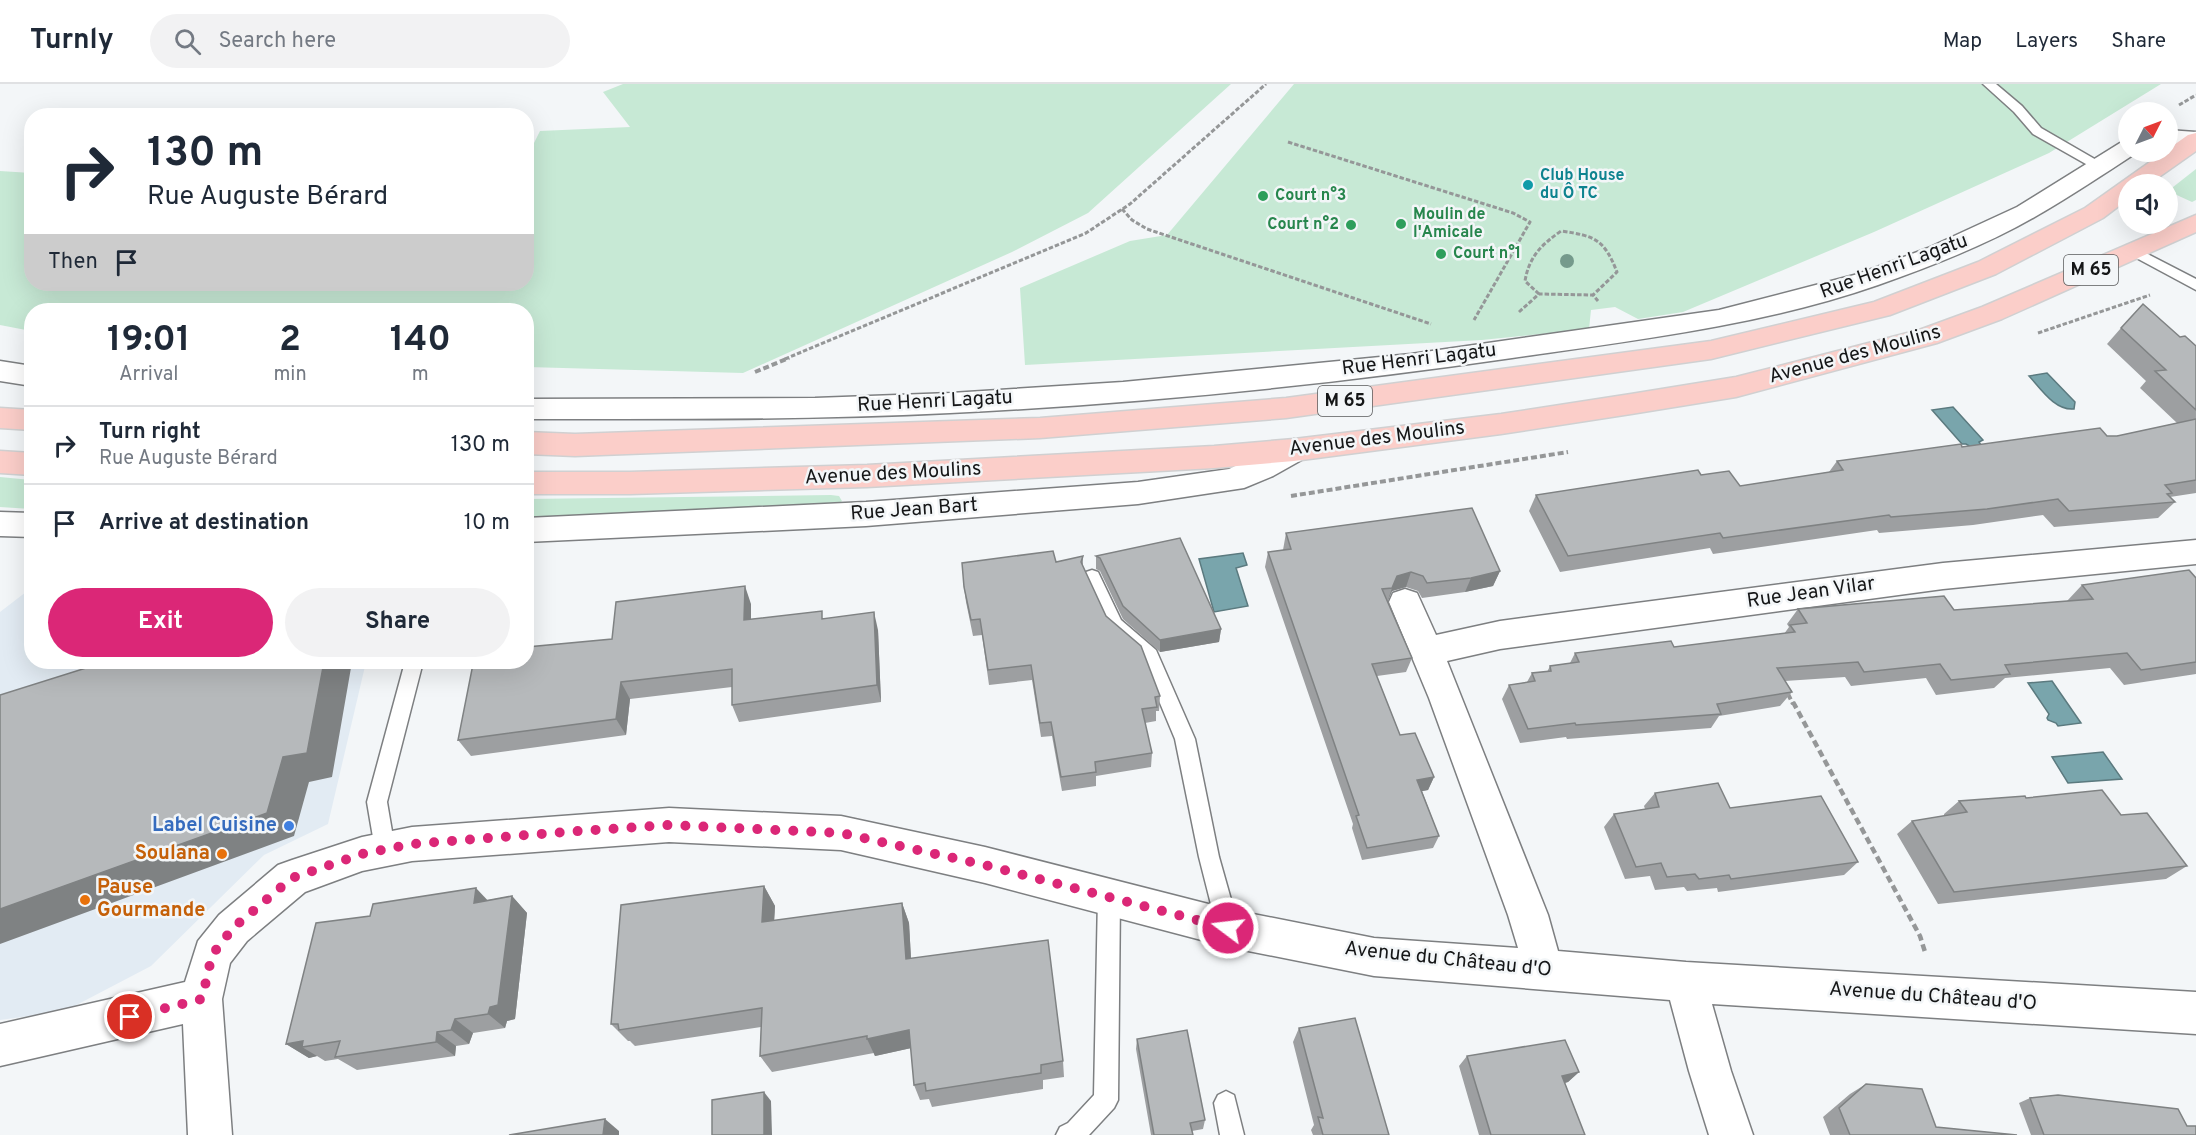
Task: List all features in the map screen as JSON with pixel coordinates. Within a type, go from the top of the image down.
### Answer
[{"type":"main road","points":[[2148,174],[2196,140]]},
{"type":"main road","name":"Avenue des Moulins","points":[[534,443],[575,445],[1040,428],[1286,408],[1711,350],[1881,309],[1987,268],[2094,213],[2118,195]]},
{"type":"main road","name":"Avenue des Moulins","points":[[534,483],[630,483],[867,476],[1203,458],[1294,450],[1501,424],[1736,387],[1927,337],[1992,313],[2196,223]]},
{"type":"main road","points":[[0,418],[24,420]]},
{"type":"main road","points":[[0,462],[24,464]]},
{"type":"street","points":[[2178,138],[2196,140]]},
{"type":"street","name":"Rue Henri Lagatu","points":[[534,409],[815,408],[951,403],[1123,392],[1411,363],[1719,319],[1810,297],[1867,280],[1937,254],[2026,212],[2058,194],[2118,154]]},
{"type":"street","points":[[0,371],[24,375]]},
{"type":"street","name":"Rue Jean Bart","points":[[534,530],[866,514],[1138,493],[1233,480],[1262,468],[1294,450]]},
{"type":"street","name":"Rue Jean Vilar","points":[[1428,651],[1500,635],[1943,576],[2196,552]]},
{"type":"street","points":[[1406,602],[1428,651],[1528,915],[1544,970]]},
{"type":"street","name":"Avenue du Château d'O","points":[[210,1135],[202,999],[212,955],[233,928],[292,878],[362,854],[412,844],[669,825],[841,833],[985,865],[1228,928],[1374,957],[1686,982],[2196,1013]]},
{"type":"street","points":[[1686,982],[1710,1071],[1731,1135]]},
{"type":"street","points":[[0,1045],[202,999]]},
{"type":"lane","points":[[1989,84],[2018,109],[2037,131],[2098,165]]},
{"type":"lane","points":[[2134,251],[2196,285]]},
{"type":"lane","points":[[1092,577],[1114,624],[1149,655],[1185,739],[1209,857],[1228,928]]},
{"type":"lane","points":[[385,849],[377,802],[412,669]]},
{"type":"lane","points":[[1068,1135],[1074,1134],[1106,1100],[1109,897]]},
{"type":"lane","points":[[1226,1103],[1232,1135]]},
{"type":"path","points":[[752,373],[1086,232],[1122,209],[1266,84]]},
{"type":"path","points":[[1288,142],[1514,213],[1530,222],[1472,324]]},
{"type":"path","points":[[1122,209],[1132,220],[1147,229],[1440,327]]},
{"type":"path","points":[[1539,294],[1525,281],[1527,264],[1539,246],[1561,231],[1591,235],[1608,247],[1617,272],[1593,295]]},
{"type":"path","points":[[1784,687],[1920,936],[1941,998]]},
{"type":"shaded area","points":[[24,594],[24,669],[364,669],[328,824],[264,855],[151,966],[65,1011],[0,1020],[0,612]]},
{"type":"green space","points":[[623,84],[1231,84],[1088,213],[1012,252],[743,373],[534,367],[534,303],[24,303],[24,330],[0,325],[0,171],[24,173],[24,291],[534,291],[534,143],[540,131],[630,127],[603,92]]},
{"type":"green space","points":[[1294,84],[2161,84],[2132,102],[2118,102],[2118,110],[2049,153],[1874,232],[1683,312],[1638,319],[1615,307],[1591,310],[1589,329],[1482,340],[1025,365],[1020,288],[1130,241],[1167,235]]},
{"type":"green space","points":[[2196,169],[2196,200],[2192,202],[2178,196],[2178,183]]},
{"type":"green space","points":[[0,477],[24,479],[24,509],[0,507]]},
{"type":"green space","points":[[831,495],[839,496],[842,501],[839,504],[534,518],[534,499]]},
{"type":"water","points":[[2047,373],[2075,402],[2074,409],[2067,409],[2055,403],[2029,376]]},
{"type":"water","points":[[1953,407],[1983,440],[1979,442],[1981,445],[1971,447],[1962,444],[1932,410]]},
{"type":"water","points":[[1243,553],[1247,565],[1236,568],[1248,606],[1214,612],[1199,559]]},
{"type":"water","points":[[2052,681],[2081,723],[2058,726],[2048,720],[2049,714],[2028,683]]},
{"type":"water","points":[[2103,752],[2122,779],[2068,783],[2052,757]]},
{"type":"building","points":[[2143,304],[2180,337],[2185,336],[2196,346],[2196,410],[2155,371],[2166,370],[2121,328]]},
{"type":"building","points":[[2196,419],[2196,480],[2165,485],[2172,493],[2167,494],[2175,502],[2069,511],[2058,499],[1987,509],[1891,517],[1889,515],[1723,538],[1720,533],[1568,556],[1536,495],[1698,470],[1701,475],[1729,471],[1740,486],[1843,470],[1837,461],[2100,428],[2107,436],[2117,436]]},
{"type":"building","points":[[1472,508],[1500,571],[1471,578],[1427,583],[1423,576],[1411,572],[1397,576],[1392,588],[1382,589],[1412,658],[1372,664],[1400,735],[1415,733],[1434,777],[1417,780],[1439,836],[1367,848],[1356,816],[1359,815],[1268,552],[1291,549],[1286,533]]},
{"type":"building","points":[[1180,538],[1221,629],[1160,640],[1123,606],[1100,558],[1096,556]]},
{"type":"building","points":[[1053,551],[1056,562],[1083,556],[1081,562],[1106,616],[1141,646],[1160,696],[1155,697],[1157,707],[1142,709],[1152,753],[1095,762],[1096,772],[1061,777],[1051,722],[1040,723],[1031,665],[988,670],[980,619],[971,620],[962,563]]},
{"type":"building","points":[[2189,570],[2196,578],[2196,662],[2141,670],[2127,653],[2005,665],[2010,674],[1951,680],[1940,664],[1864,672],[1858,662],[1777,668],[1792,692],[1717,704],[1721,714],[1576,725],[1575,723],[1528,729],[1509,685],[1535,681],[1532,673],[1551,671],[1550,666],[1579,662],[1575,653],[1671,641],[1674,647],[1795,632],[1790,625],[1807,623],[1798,609],[1944,596],[1954,610],[2093,599],[2082,585]]},
{"type":"building","points":[[745,586],[744,620],[822,611],[822,619],[874,612],[877,685],[732,705],[732,669],[621,682],[616,719],[458,740],[472,669],[534,669],[534,646],[612,639],[616,602]]},
{"type":"building","points":[[83,669],[323,669],[307,753],[283,757],[267,813],[0,909],[0,695]]},
{"type":"building","points":[[1718,783],[1730,808],[1821,796],[1858,862],[1731,879],[1729,875],[1699,879],[1695,874],[1667,877],[1661,863],[1636,867],[1614,814],[1659,807],[1655,793]]},
{"type":"building","points":[[2102,790],[2121,815],[2147,813],[2187,866],[1954,892],[1912,821],[1967,812],[1959,801],[2025,796],[2026,798]]},
{"type":"building","points":[[764,886],[762,922],[902,903],[906,959],[1048,940],[1063,1061],[1041,1065],[1041,1073],[926,1091],[925,1083],[914,1085],[909,1030],[760,1056],[762,1008],[619,1030],[618,1024],[611,1024],[621,905]]},
{"type":"building","points":[[476,888],[474,903],[512,896],[498,1005],[490,1007],[488,1014],[455,1019],[451,1030],[437,1032],[436,1042],[335,1057],[340,1041],[302,1047],[303,1041],[286,1044],[316,923],[370,916],[373,904]]},
{"type":"building","points":[[1355,1018],[1389,1135],[1323,1135],[1318,1117],[1323,1118],[1299,1028]]},
{"type":"building","points":[[1187,1030],[1205,1120],[1190,1123],[1193,1135],[1154,1135],[1137,1039]]},
{"type":"building","points":[[1565,1040],[1579,1072],[1562,1076],[1585,1135],[1491,1135],[1467,1056]]},
{"type":"building","points":[[1866,1084],[1922,1089],[1936,1127],[2017,1135],[1850,1135],[1839,1108]]},
{"type":"building","points":[[764,1092],[764,1135],[712,1135],[712,1100]]},
{"type":"building","points":[[2058,1095],[2178,1109],[2187,1126],[2196,1126],[2196,1135],[2044,1135],[2030,1098]]},
{"type":"building","points":[[605,1119],[603,1135],[509,1135]]},
{"type":"place","name":"Club House du Ô TC","points":[[1528,185]]},
{"type":"place","name":"Court n°3","points":[[1263,196]]},
{"type":"place","name":"Moulin de l'Amicale","points":[[1401,224]]},
{"type":"place","name":"Court n°2","points":[[1351,225]]},
{"type":"place","name":"Court n°1","points":[[1441,254]]},
{"type":"place","name":"Label Cuisine","points":[[289,826]]},
{"type":"place","name":"Soulana","points":[[222,854]]},
{"type":"place","name":"Pause Gourmande","points":[[85,900]]},
{"type":"route","points":[[130,1017],[202,999],[212,955],[233,928],[292,878],[362,854],[412,844],[669,825],[841,833],[985,865],[1228,928]]}]
